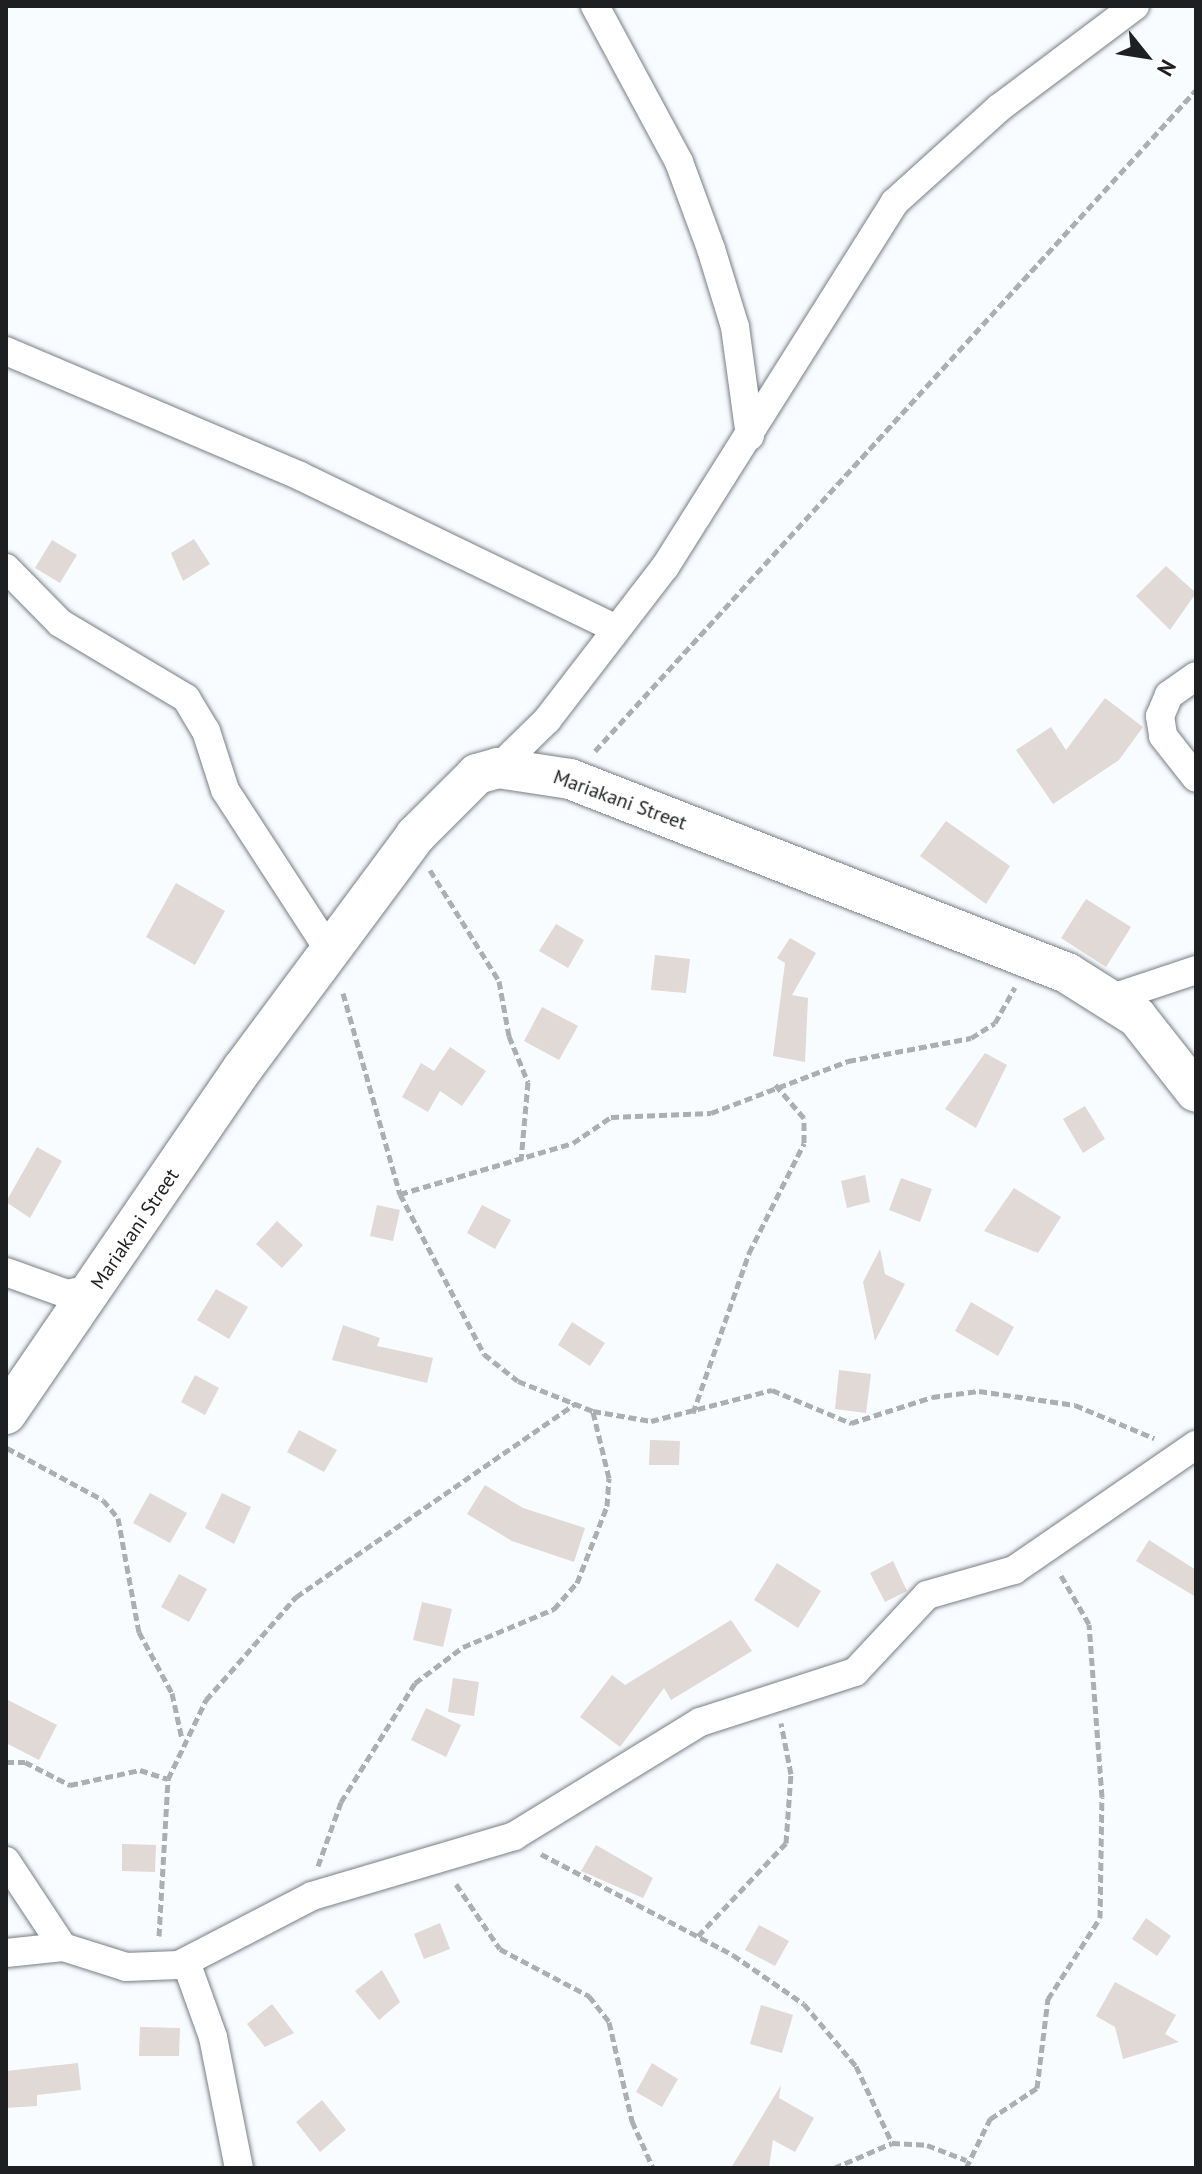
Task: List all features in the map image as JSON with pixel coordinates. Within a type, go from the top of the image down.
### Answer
[{"type":"street","points":[[595,6],[679,162],[711,249],[735,327],[750,436]]},
{"type":"street","points":[[498,768],[547,720],[616,629],[750,436],[787,365],[895,202],[999,108],[1135,6]]},
{"type":"street","points":[[6,351],[300,476],[616,629]]},
{"type":"street","points":[[6,568],[60,623],[186,698],[206,731],[225,790],[329,950]]},
{"type":"street","points":[[1196,676],[1169,695],[1160,716],[1163,736],[1196,778]]},
{"type":"street","name":"Mariakani Street","points":[[7,1421],[329,950],[415,836],[477,774],[498,768],[570,779],[1029,957],[1112,998],[1137,1017],[1196,1092]]},
{"type":"street","points":[[1112,998],[1184,974],[1196,949]]},
{"type":"street","points":[[6,1272],[67,1294],[96,1288]]},
{"type":"street","points":[[6,1861],[63,1947],[86,1959],[158,1969],[186,1962],[312,1896],[514,1836],[585,1796],[650,1746],[872,1661],[942,1586],[1002,1576],[1043,1553],[1188,1450]]},
{"type":"street","points":[[6,1953],[63,1947]]},
{"type":"street","points":[[186,1962],[213,2037],[239,2168]]},
{"type":"path","points":[[570,779],[1196,90]]},
{"type":"path","points":[[415,836],[450,908],[499,981],[528,1082],[521,1160]]},
{"type":"path","points":[[329,950],[364,1049],[400,1194],[484,1354],[518,1381],[593,1411],[651,1421],[693,1413],[772,1390],[851,1423],[932,1397],[979,1391],[1109,1416],[1188,1450]]},
{"type":"path","points":[[400,1194],[573,1143],[611,1117],[711,1113],[774,1083],[985,1032],[1029,957]]},
{"type":"path","points":[[693,1413],[749,1253],[804,1143],[804,1118],[774,1083]]},
{"type":"path","points":[[158,1969],[168,1779],[183,1740],[234,1664],[296,1597],[575,1404]]},
{"type":"path","points":[[312,1896],[331,1823],[415,1683],[463,1647],[554,1609],[577,1583],[607,1506],[609,1478],[593,1411]]},
{"type":"path","points":[[7,1421],[111,1507],[144,1651],[172,1693],[183,1740]]},
{"type":"path","points":[[966,2168],[966,2160],[990,2119],[1037,2088],[1048,1999],[1100,1918],[1102,1797],[1089,1624],[1043,1553]]},
{"type":"path","points":[[698,1936],[786,1843],[791,1774],[780,1716],[787,1691]]},
{"type":"path","points":[[6,1762],[25,1762],[70,1785],[140,1770],[168,1779]]},
{"type":"path","points":[[514,1836],[769,1976],[830,2031],[856,2066],[892,2143]]},
{"type":"path","points":[[441,1860],[500,1949],[589,1996],[609,2022],[632,2121],[653,2168]]},
{"type":"path","points":[[834,2168],[892,2143],[927,2145],[966,2160]]},
{"type":"building","points":[[194,539],[210,564],[183,581],[171,553]]},
{"type":"building","points":[[52,540],[77,555],[60,583],[35,568]]},
{"type":"building","points":[[1166,566],[1196,593],[1170,630],[1136,596]]},
{"type":"building","points":[[1105,698],[1143,727],[1119,760],[1053,804],[1016,750],[1051,727],[1066,750]]},
{"type":"building","points":[[946,821],[1010,866],[986,904],[920,856]]},
{"type":"building","points":[[176,883],[225,911],[195,965],[146,937]]},
{"type":"building","points":[[1086,899],[1131,927],[1106,967],[1061,938]]},
{"type":"building","points":[[556,924],[584,940],[568,968],[539,951]]},
{"type":"building","points":[[790,938],[816,953],[792,995],[808,998],[805,1062],[773,1056],[785,963],[777,958]]},
{"type":"building","points":[[655,955],[690,959],[686,993],[651,990]]},
{"type":"building","points":[[542,1007],[578,1026],[559,1060],[524,1041]]},
{"type":"building","points":[[450,1047],[486,1071],[462,1106],[440,1091],[428,1112],[402,1097],[421,1063],[434,1071]]},
{"type":"building","points":[[985,1053],[1007,1065],[976,1128],[945,1109]]},
{"type":"building","points":[[1085,1106],[1105,1139],[1083,1153],[1063,1119]]},
{"type":"building","points":[[37,1147],[62,1161],[30,1218],[6,1202]]},
{"type":"building","points":[[865,1175],[870,1202],[847,1208],[841,1181]]},
{"type":"building","points":[[901,1178],[932,1189],[920,1222],[889,1210]]},
{"type":"building","points":[[1014,1188],[1061,1217],[1038,1253],[984,1231]]},
{"type":"building","points":[[377,1205],[400,1210],[393,1241],[370,1236]]},
{"type":"building","points":[[482,1205],[511,1220],[495,1249],[467,1233]]},
{"type":"building","points":[[277,1221],[303,1245],[282,1268],[256,1244]]},
{"type":"building","points":[[880,1249],[885,1274],[905,1284],[875,1341],[863,1282]]},
{"type":"building","points":[[216,1289],[248,1307],[229,1339],[197,1320]]},
{"type":"building","points":[[971,1302],[1014,1327],[998,1356],[955,1331]]},
{"type":"building","points":[[572,1322],[605,1343],[590,1366],[558,1345]]},
{"type":"building","points":[[343,1325],[380,1338],[377,1346],[433,1358],[427,1383],[332,1360]]},
{"type":"building","points":[[839,1370],[871,1374],[866,1413],[835,1409]]},
{"type":"building","points":[[195,1375],[219,1388],[205,1415],[181,1402]]},
{"type":"building","points":[[299,1430],[337,1450],[324,1472],[287,1452]]},
{"type":"building","points":[[650,1440],[680,1441],[679,1465],[649,1465]]},
{"type":"building","points":[[485,1485],[523,1508],[585,1528],[574,1562],[512,1541],[467,1514]]},
{"type":"building","points":[[150,1493],[187,1513],[170,1543],[133,1523]]},
{"type":"building","points":[[222,1493],[251,1507],[234,1544],[205,1528]]},
{"type":"building","points":[[1149,1540],[1196,1570],[1196,1597],[1136,1561]]},
{"type":"building","points":[[893,1561],[907,1591],[885,1602],[870,1573]]},
{"type":"building","points":[[777,1563],[821,1591],[798,1628],[754,1600]]},
{"type":"building","points":[[179,1574],[207,1589],[189,1622],[161,1607]]},
{"type":"building","points":[[422,1602],[452,1609],[443,1647],[413,1640]]},
{"type":"building","points":[[731,1620],[752,1651],[671,1700],[664,1688],[620,1747],[580,1717],[612,1675],[625,1685]]},
{"type":"building","points":[[453,1678],[479,1682],[474,1716],[448,1712]]},
{"type":"building","points":[[6,1699],[57,1725],[39,1760],[6,1743]]},
{"type":"building","points":[[426,1708],[461,1725],[446,1757],[411,1740]]},
{"type":"building","points":[[122,1844],[156,1845],[155,1872],[122,1871]]},
{"type":"building","points":[[596,1845],[653,1878],[643,1898],[581,1871]]},
{"type":"building","points":[[1146,1918],[1171,1936],[1157,1956],[1132,1939]]},
{"type":"building","points":[[440,1923],[450,1949],[424,1959],[414,1934]]},
{"type":"building","points":[[759,1925],[789,1941],[775,1966],[745,1950]]},
{"type":"building","points":[[382,1970],[400,2002],[379,2020],[355,1991]]},
{"type":"building","points":[[1115,1982],[1176,2015],[1165,2034],[1179,2042],[1123,2059],[1115,2027],[1096,2016]]},
{"type":"building","points":[[272,2004],[294,2033],[265,2047],[247,2024]]},
{"type":"building","points":[[761,2005],[793,2015],[782,2053],[750,2044]]},
{"type":"building","points":[[140,2027],[180,2028],[179,2056],[139,2056]]},
{"type":"building","points":[[78,2063],[81,2090],[37,2095],[37,2106],[6,2108],[6,2071]]},
{"type":"building","points":[[652,2063],[678,2079],[662,2107],[636,2092]]},
{"type":"building","points":[[781,2085],[779,2098],[814,2118],[795,2152],[773,2140],[769,2168],[731,2168]]},
{"type":"building","points":[[322,2100],[346,2130],[320,2152],[296,2122]]}]
